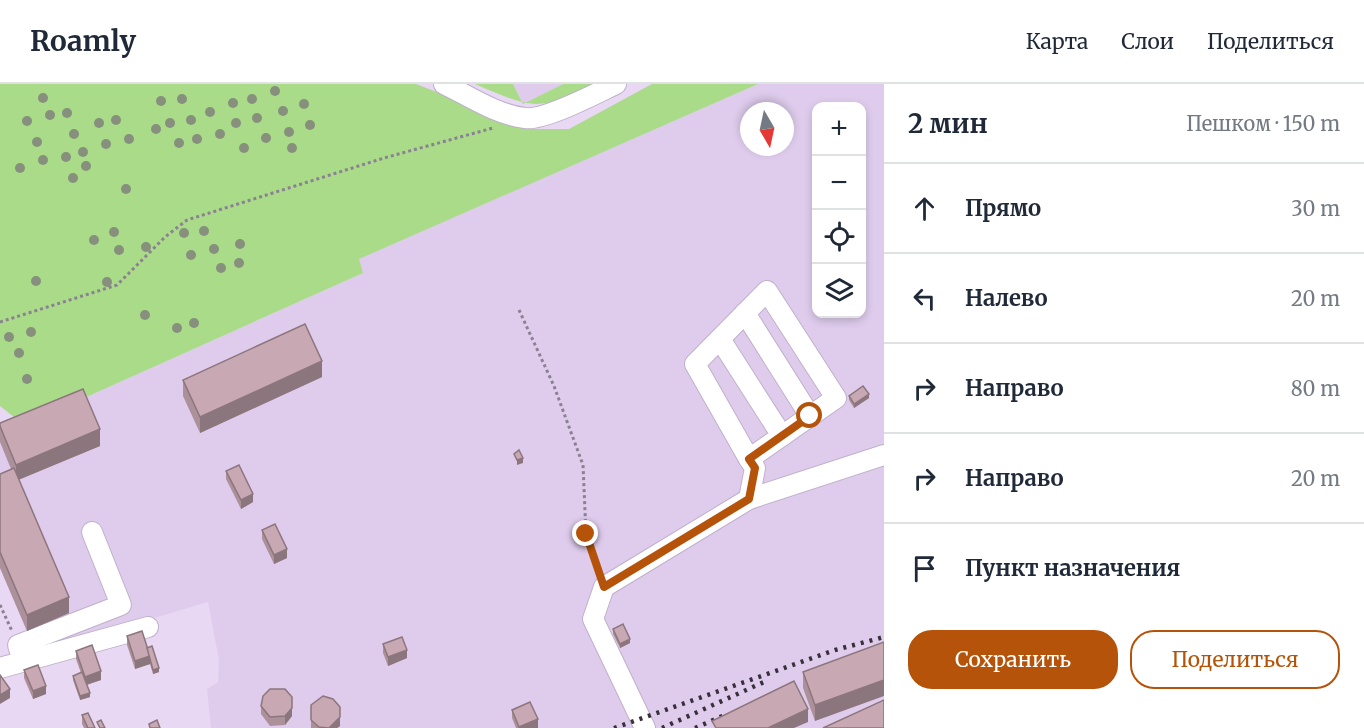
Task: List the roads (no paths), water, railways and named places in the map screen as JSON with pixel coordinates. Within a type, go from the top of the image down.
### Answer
[{"type":"street","points":[[444,84],[504,112],[527,119],[568,106],[616,84]]},
{"type":"street","points":[[749,459],[836,398],[767,291],[695,364],[749,459],[755,468],[749,499]]},
{"type":"street","points":[[746,313],[810,416]]},
{"type":"street","points":[[720,339],[782,436]]},
{"type":"street","points":[[645,728],[593,619],[604,587],[749,499],[884,455]]},
{"type":"street","points":[[0,668],[21,653],[121,605],[92,532]]},
{"type":"street","points":[[21,653],[148,627]]},
{"type":"railway","points":[[614,728],[835,650],[884,637]]},
{"type":"railway","points":[[662,728],[764,682]]},
{"type":"railway","points":[[695,728],[727,714]]}]
